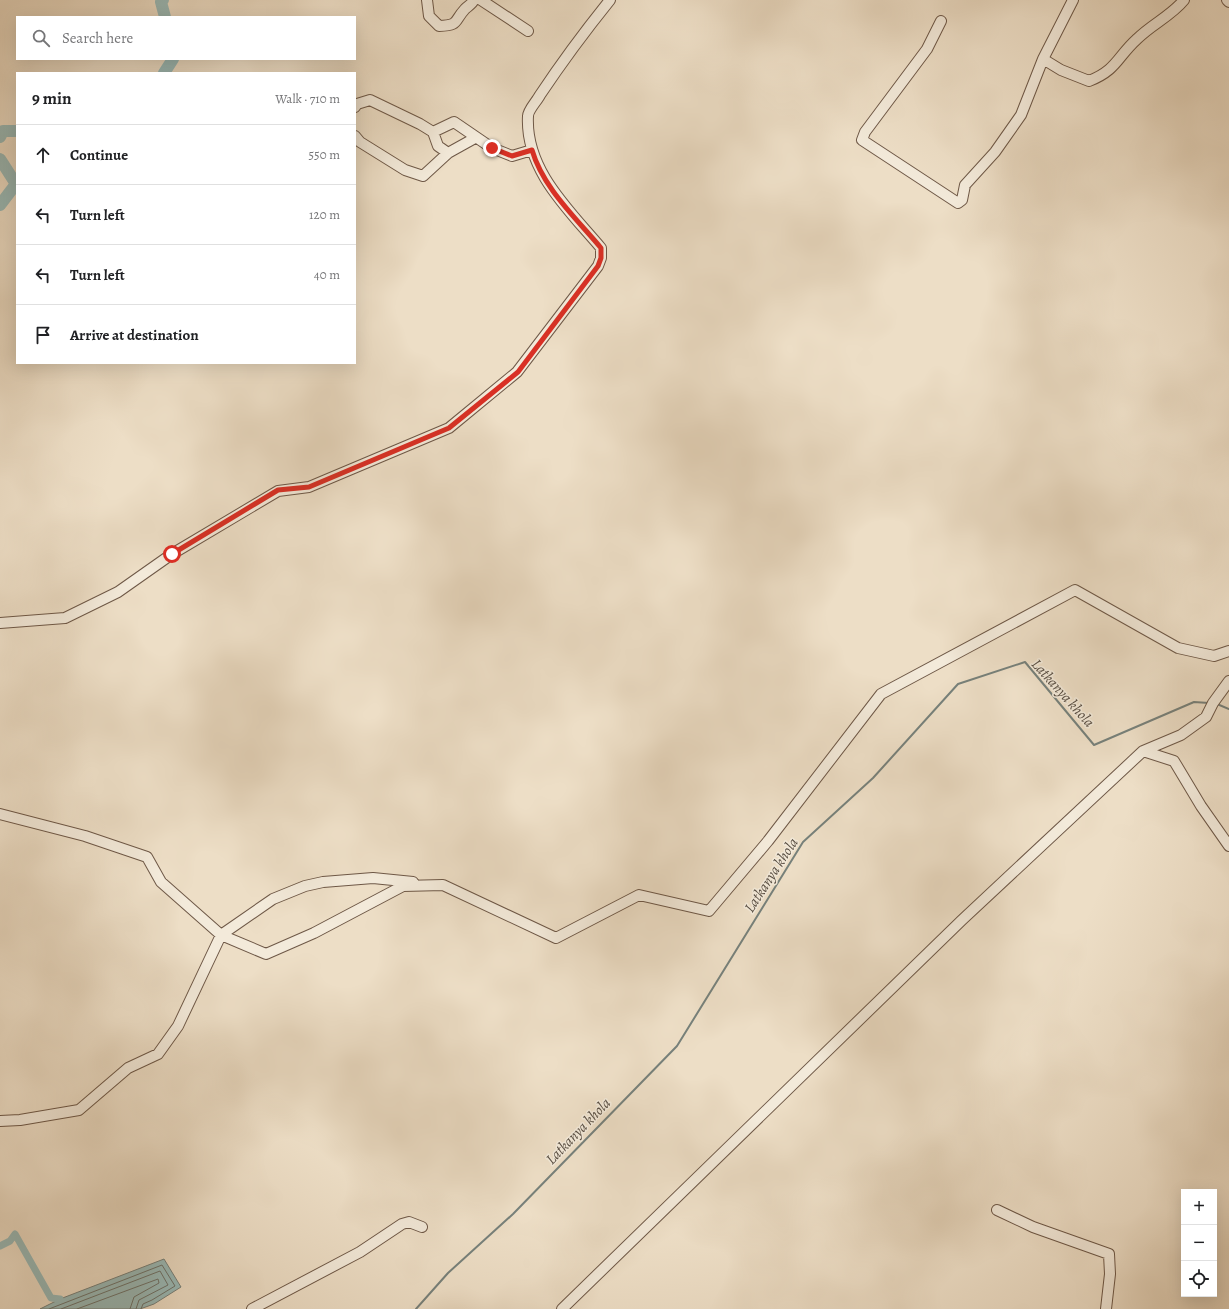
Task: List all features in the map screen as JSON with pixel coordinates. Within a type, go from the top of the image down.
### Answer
[{"type":"street","points":[[427,0],[429,16],[439,26],[450,25],[459,20],[464,10],[474,0]]},
{"type":"street","points":[[482,0],[528,31]]},
{"type":"street","points":[[0,623],[65,618],[118,592],[172,554],[278,490],[309,487],[449,428],[518,372],[598,266],[601,258],[601,248],[544,178],[535,161],[532,150],[528,115],[577,40],[610,0]]},
{"type":"street","points":[[941,21],[927,49],[865,132],[862,140],[958,203],[962,200],[965,185],[995,152],[1020,115],[1043,59],[1073,0]]},
{"type":"street","points":[[1043,59],[1075,77],[1089,81],[1100,77],[1111,70],[1136,39],[1163,20],[1184,0]]},
{"type":"street","points":[[356,106],[370,100],[420,124],[433,132],[438,146],[448,153]]},
{"type":"street","points":[[433,132],[454,122],[464,127],[475,138],[492,148],[512,156],[532,150]]},
{"type":"street","points":[[356,137],[360,142],[405,170],[423,176],[448,153],[475,138]]},
{"type":"street","points":[[0,1122],[79,1110],[128,1068],[158,1054],[178,1026],[221,935],[273,899],[305,886],[323,882],[373,878],[443,885],[556,938],[640,895],[709,912],[768,841],[881,694],[1075,590],[1178,648],[1214,656],[1229,651]]},
{"type":"street","points":[[562,1309],[945,937],[1143,751],[1181,735],[1206,717],[1213,703],[1229,681]]},
{"type":"street","points":[[1143,751],[1174,761],[1201,806],[1229,846]]},
{"type":"street","points":[[0,814],[85,836],[148,857],[161,882],[221,935],[266,954],[314,933],[403,886],[443,885]]},
{"type":"street","points":[[997,1210],[1033,1228],[1109,1254],[1110,1274],[1106,1309]]},
{"type":"street","points":[[252,1309],[360,1252],[402,1224],[409,1222],[422,1227]]},
{"type":"water","points":[[164,1259],[181,1287],[154,1304],[140,1309],[40,1309],[60,1299]]},
{"type":"waterway","points":[[163,0],[161,2],[165,16]]},
{"type":"waterway","points":[[165,72],[172,60]]},
{"type":"waterway","points":[[0,137],[3,131],[16,131]]},
{"type":"waterway","points":[[0,159],[16,184],[0,205]]},
{"type":"waterway","name":"Latkanya khola","points":[[416,1309],[448,1273],[513,1214],[677,1046],[803,842],[873,778],[958,684],[1025,662],[1094,745],[1194,702],[1209,703]]},
{"type":"waterway","name":"Latkanya khola","points":[[1217,704],[1229,709]]},
{"type":"waterway","points":[[0,1246],[10,1241],[15,1234],[51,1298],[60,1299]]},
{"type":"route","points":[[172,554],[278,490],[309,487],[449,428],[518,372],[598,266],[601,258],[601,248],[544,178],[535,161],[532,150],[512,156],[492,148]]}]
